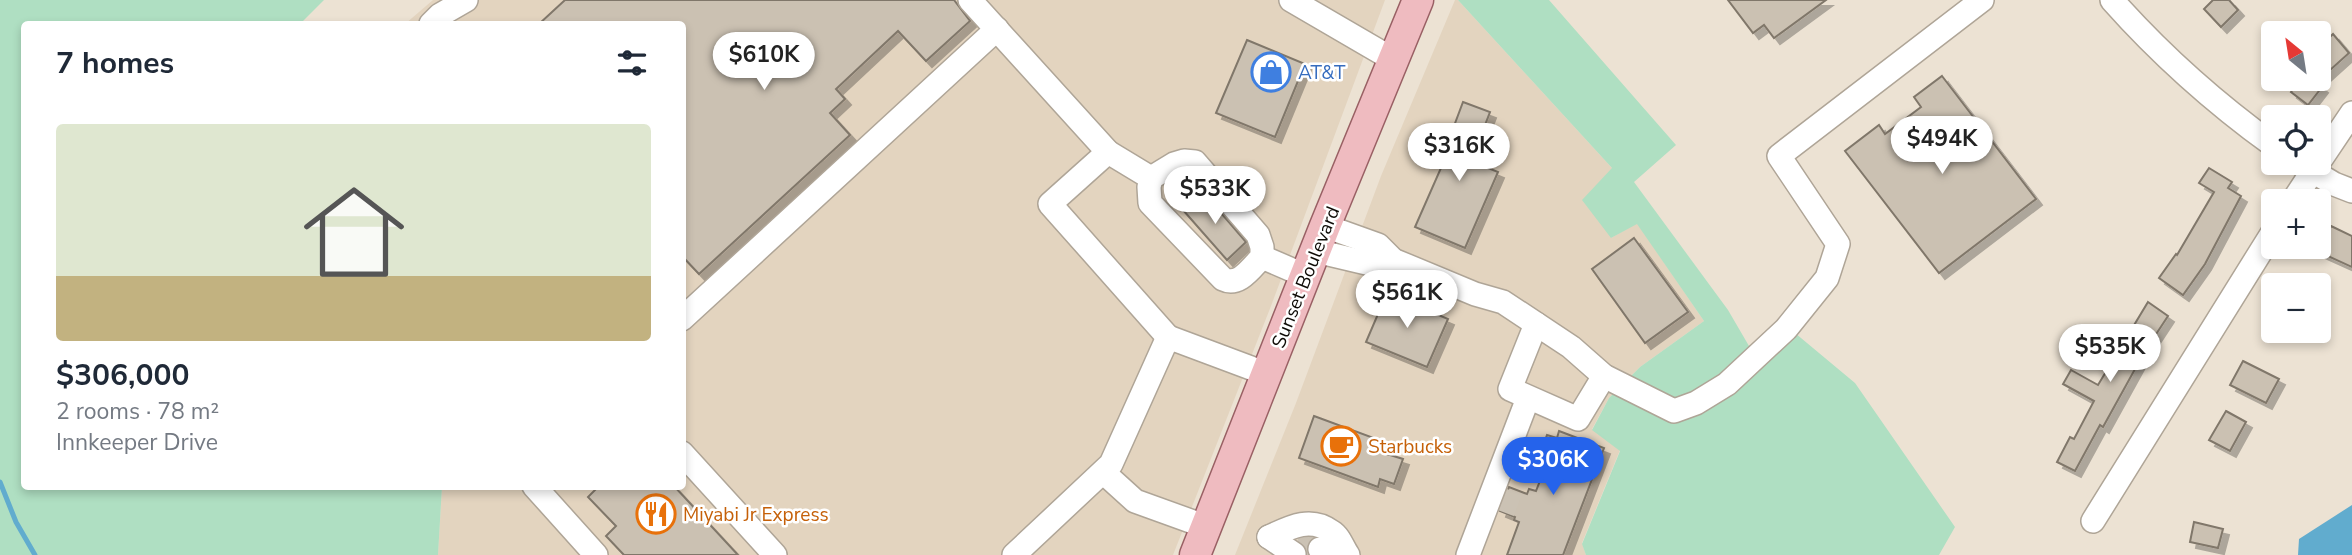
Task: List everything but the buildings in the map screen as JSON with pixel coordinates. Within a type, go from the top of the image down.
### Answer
[{"type":"main road","name":"Sunset Boulevard","points":[[1195,555],[1418,0]]},
{"type":"street","points":[[434,21],[467,0]]},
{"type":"street","points":[[970,0],[1108,152],[1151,177]]},
{"type":"street","points":[[1290,0],[1394,60]]},
{"type":"street","points":[[1262,257],[1258,235],[1195,162],[1174,164],[1151,177],[1150,203],[1223,279],[1229,282],[1239,280],[1262,257],[1378,245],[1393,260],[1475,294],[1503,302],[1571,347],[1604,376],[1674,411],[1696,403],[1727,384],[1786,328],[1827,278],[1838,244],[1779,156],[1982,0]]},
{"type":"street","points":[[2112,0],[2143,34],[2199,86],[2261,135]]},
{"type":"street","points":[[686,315],[997,29]]},
{"type":"street","points":[[2331,140],[2352,113]]},
{"type":"street","points":[[1108,152],[1050,204],[1168,337],[1267,374]]},
{"type":"street","points":[[2327,175],[2352,191]]},
{"type":"street","points":[[2093,522],[2261,251]]},
{"type":"street","points":[[1536,324],[1510,389],[1578,419],[1604,376]]},
{"type":"street","points":[[1014,555],[1111,464],[1168,337]]},
{"type":"street","points":[[1468,555],[1481,522],[1507,478],[1528,398]]},
{"type":"street","points":[[686,457],[775,555]]},
{"type":"street","points":[[1103,472],[1135,501],[1207,527]]},
{"type":"street","points":[[538,490],[596,555]]},
{"type":"street","points":[[1481,522],[1497,519],[1503,512]]},
{"type":"street","points":[[1297,545],[1269,537],[1294,526],[1312,523],[1334,532],[1348,555]]},
{"type":"shaded area","points":[[433,0],[1385,0],[1271,306],[1173,555],[438,555],[442,490],[686,490],[686,21],[408,21]]},
{"type":"shaded area","points":[[1455,0],[1458,0],[1612,168],[1611,238],[1637,223],[1704,321],[1640,367],[1609,398],[1592,429],[1620,450],[1582,543],[1586,555],[1235,555],[1296,403],[1381,176]]},
{"type":"green space","points":[[0,0],[324,0],[303,21],[21,21],[21,490],[442,490],[438,555],[0,555]]},
{"type":"green space","points":[[1458,0],[1549,0],[1676,145],[1634,182],[1728,310],[1749,346],[1795,333],[1855,383],[1955,527],[1939,555],[1586,555],[1582,544],[1620,451],[1592,430],[1609,398],[1640,367],[1704,321],[1637,224],[1611,238],[1582,200],[1612,168]]},
{"type":"water","points":[[2352,505],[2352,555],[2298,555],[2299,539]]},
{"type":"waterway","points":[[0,482],[16,522],[35,555]]},
{"type":"tunnel","points":[[1503,512],[1512,488]]},
{"type":"tunnel","points":[[1297,543],[1320,549]]},
{"type":"place","name":"AT&T","points":[[1271,72]]},
{"type":"place","name":"Starbucks","points":[[1341,446]]},
{"type":"place","name":"Miyabi Jr Express","points":[[656,514]]}]
